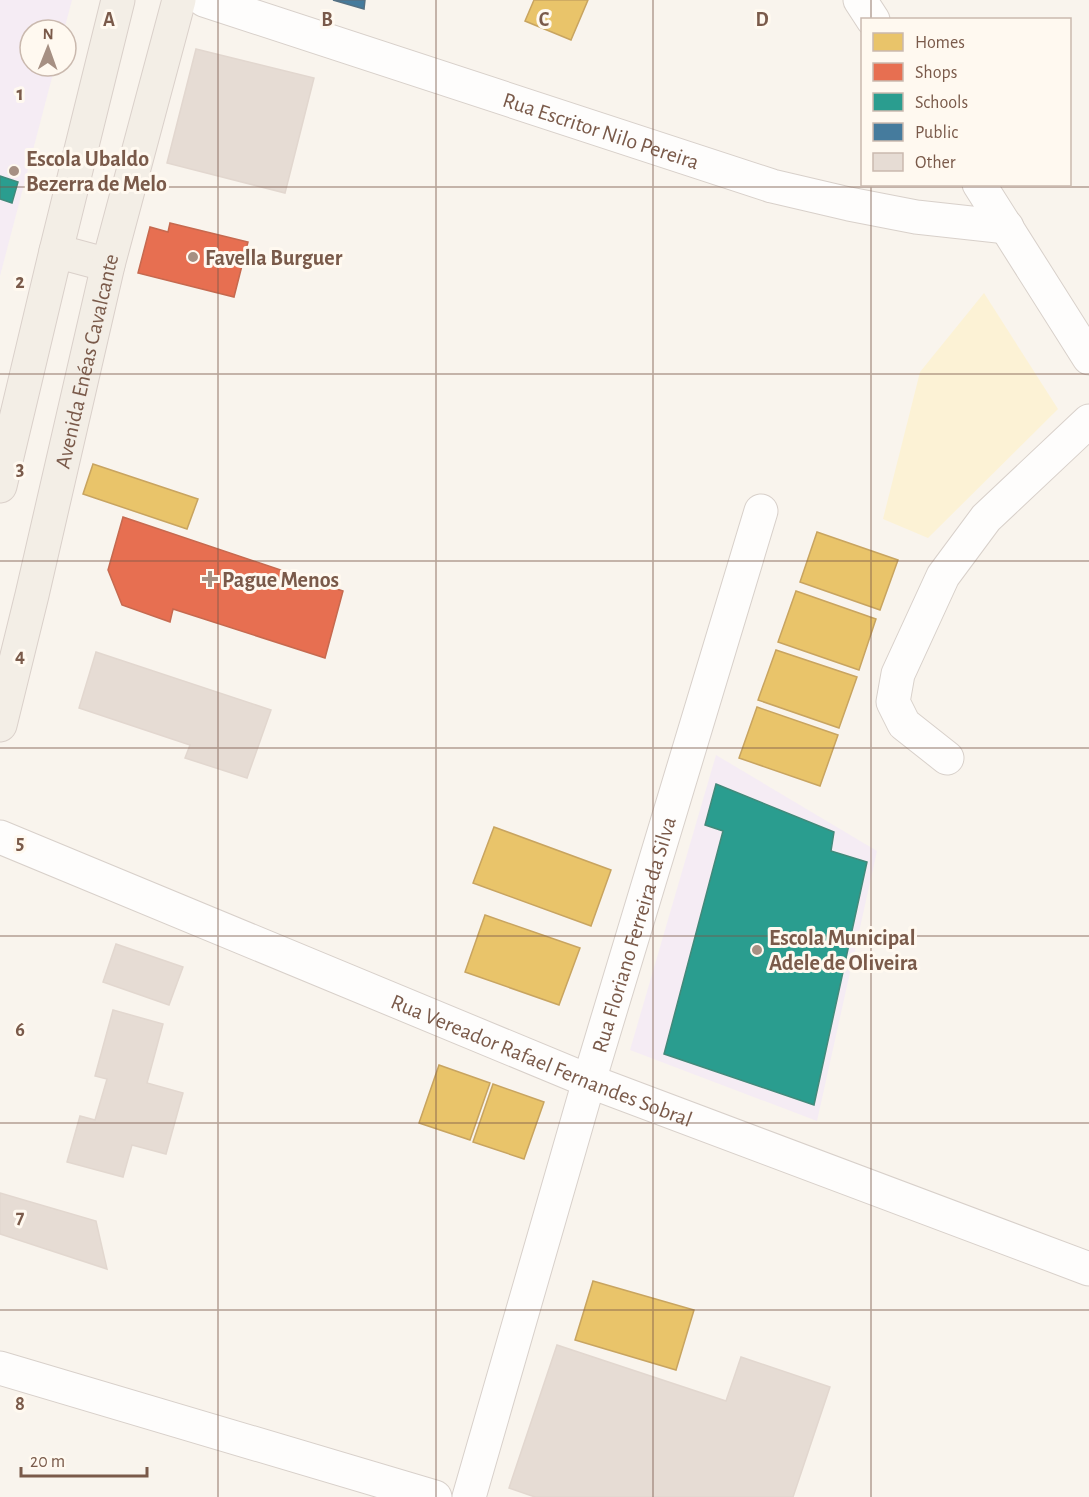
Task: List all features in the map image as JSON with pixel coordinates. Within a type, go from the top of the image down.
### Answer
[{"type":"main road","points":[[0,486],[118,0]]},
{"type":"main road","name":"Avenida Enéas Cavalcante","points":[[0,725],[35,584],[108,265],[178,0]]},
{"type":"main road","points":[[56,251],[108,265]]},
{"type":"street","name":"Rua Escritor Nilo Pereira","points":[[204,0],[772,186],[916,217],[1007,227]]},
{"type":"street","points":[[860,0],[872,18]]},
{"type":"street","points":[[981,186],[1089,358]]},
{"type":"street","points":[[946,758],[904,724],[893,702],[898,674],[944,576],[986,518],[1089,421]]},
{"type":"street","name":"Rua Floriano Ferreira da Silva","points":[[470,1497],[589,1081],[761,512]]},
{"type":"street","name":"Rua Vereador Rafael Fernandes Sobral","points":[[0,837],[589,1081],[1089,1269]]},
{"type":"street","points":[[0,1368],[435,1497]]},
{"type":"shaded area","name":"Escola Ubaldo Bezerra de Melo","points":[[0,0],[72,0],[67,18],[18,18],[18,78],[52,78],[0,276]]},
{"type":"shaded area","name":"Escola Municipal Adele de Oliveira","points":[[716,755],[877,851],[817,1121],[630,1050]]},
{"type":"sand","points":[[984,293],[1058,409],[928,538],[883,519],[920,372]]},
{"type":"building: Homes","points":[[534,0],[588,0],[571,40],[525,21]]},
{"type":"building: Homes","points":[[93,464],[198,499],[187,529],[83,494]]},
{"type":"building: Homes","points":[[817,532],[898,560],[880,610],[800,582]]},
{"type":"building: Homes","points":[[796,591],[876,619],[859,670],[778,642]]},
{"type":"building: Homes","points":[[776,650],[857,677],[839,728],[758,700]]},
{"type":"building: Homes","points":[[757,707],[838,735],[820,786],[739,758]]},
{"type":"building: Homes","points":[[494,827],[611,870],[591,926],[473,883]]},
{"type":"building: Homes","points":[[485,915],[580,948],[559,1005],[465,972]]},
{"type":"building: Homes","points":[[439,1065],[490,1083],[470,1140],[419,1123]]},
{"type":"building: Homes","points":[[493,1084],[544,1102],[524,1159],[473,1142]]},
{"type":"building: Homes","points":[[593,1281],[694,1310],[676,1370],[575,1340]]},
{"type":"building: Shops","name":"Favella Burguer","points":[[170,223],[248,242],[234,297],[138,273],[150,227],[168,232]]},
{"type":"building: Shops","name":"Pague Menos","points":[[123,517],[343,591],[325,658],[173,609],[170,622],[122,605],[108,570]]},
{"type":"building: Schools","points":[[0,176],[18,182],[12,203],[0,199]]},
{"type":"building: Schools","name":"Escola Municipal Adele de Oliveira","points":[[716,784],[834,832],[831,851],[867,862],[814,1105],[664,1054],[723,831],[705,825]]},
{"type":"building: Public","points":[[333,0],[365,0],[364,9]]},
{"type":"building: Other","points":[[196,49],[314,78],[285,193],[167,163]]},
{"type":"building: Other","points":[[96,652],[271,710],[247,778],[185,758],[190,745],[79,708]]},
{"type":"building: Other","points":[[116,944],[183,967],[169,1005],[103,982]]},
{"type":"building: Other","points":[[113,1010],[163,1024],[147,1083],[183,1093],[166,1154],[132,1145],[123,1177],[67,1162],[80,1116],[95,1120],[107,1079],[95,1076]]},
{"type":"building: Other","points":[[0,1193],[96,1221],[107,1269],[0,1234]]},
{"type":"building: Other","points":[[557,1345],[726,1401],[741,1357],[830,1387],[793,1497],[535,1497],[509,1488]]},
{"type":"place","name":"Escola Ubaldo Bezerra de Melo","points":[[14,171]]},
{"type":"place","name":"Favella Burguer","points":[[193,257]]},
{"type":"place","name":"Pague Menos","points":[[210,579]]},
{"type":"place","name":"Escola Municipal Adele de Oliveira","points":[[757,950]]}]
